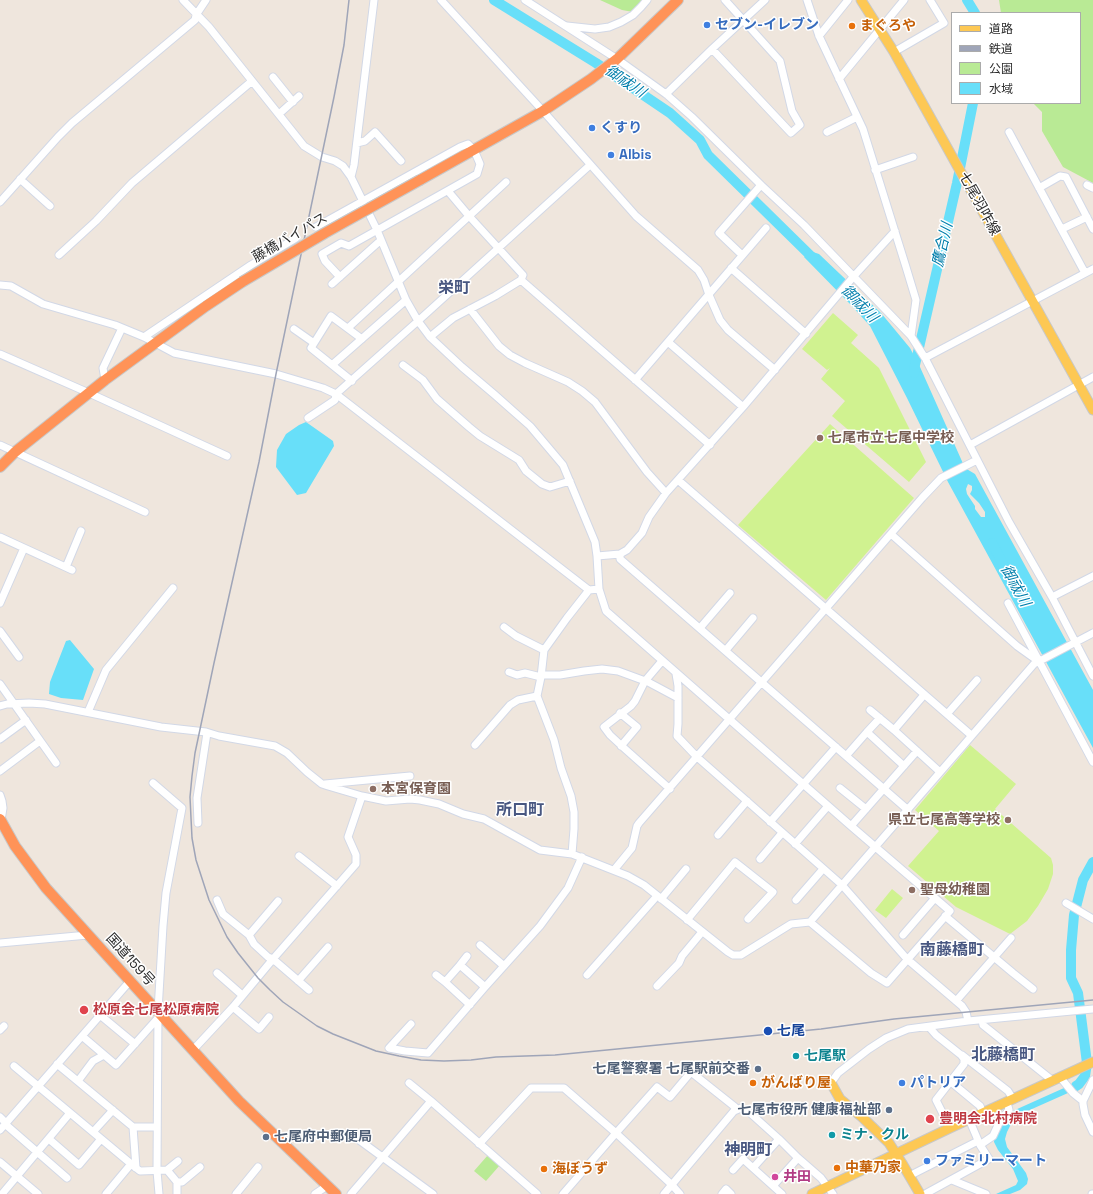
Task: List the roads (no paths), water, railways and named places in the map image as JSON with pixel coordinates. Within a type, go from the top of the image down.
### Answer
[{"type":"highway","name":"藤橋バイパス","points":[[0,467],[15,452],[105,380],[206,306],[242,282],[324,233],[543,111],[592,79],[649,29],[678,0]]},
{"type":"highway","name":"国道159号","points":[[1,820],[4,833],[46,888],[158,1014],[239,1101],[336,1194]]},
{"type":"main road","name":"七尾羽咋線","points":[[861,0],[894,52],[1093,410]]},
{"type":"main road","points":[[812,1194],[969,1119],[1059,1081],[1093,1062]]},
{"type":"main road","points":[[831,1084],[840,1099],[882,1136],[896,1154],[920,1194]]},
{"type":"street","points":[[183,0],[209,27],[304,146],[322,157],[336,161],[343,166],[352,177],[377,230],[406,300],[418,321],[430,337],[530,426],[563,465],[595,542],[598,589],[606,611],[802,784],[950,910],[887,983],[871,973],[810,922]]},
{"type":"street","points":[[0,202],[72,123],[195,20],[196,15],[206,0]]},
{"type":"street","points":[[352,177],[374,0]]},
{"type":"street","points":[[442,0],[636,216],[698,270],[704,280],[720,320],[728,330],[775,370]]},
{"type":"street","points":[[525,0],[666,94],[692,117],[804,225],[853,278],[912,337],[925,356],[1009,522],[1052,597],[1093,676]]},
{"type":"street","points":[[564,26],[595,29],[609,27],[633,15],[647,0]]},
{"type":"street","points":[[712,49],[791,133],[800,125],[792,111],[780,61],[725,0]]},
{"type":"street","points":[[666,94],[765,0]]},
{"type":"street","points":[[807,0],[819,36],[863,129],[895,231],[916,300],[912,337]]},
{"type":"street","points":[[819,36],[848,0]]},
{"type":"street","points":[[839,79],[904,0]]},
{"type":"street","points":[[894,52],[944,23],[930,0]]},
{"type":"street","points":[[273,77],[293,102]]},
{"type":"street","points":[[59,255],[96,221],[132,183],[252,81]]},
{"type":"street","points":[[279,114],[299,96]]},
{"type":"street","points":[[827,132],[857,117]]},
{"type":"street","points":[[357,143],[365,141],[375,132],[401,161]]},
{"type":"street","points":[[1009,132],[1085,273]]},
{"type":"street","points":[[316,226],[460,147],[468,144],[474,150],[480,164],[477,174],[349,246],[341,243],[322,254],[325,261],[340,277]]},
{"type":"street","points":[[875,170],[914,157]]},
{"type":"street","points":[[308,418],[335,400],[336,394],[590,165]]},
{"type":"street","points":[[1039,188],[1060,176],[1066,177],[1093,229]]},
{"type":"street","points":[[20,179],[50,206]]},
{"type":"street","points":[[348,328],[506,182]]},
{"type":"street","points":[[742,255],[719,233],[761,185]]},
{"type":"street","points":[[430,337],[453,318],[495,296],[521,280],[524,275],[469,216],[448,191]]},
{"type":"street","points":[[1062,229],[1087,217]]},
{"type":"street","points":[[635,380],[766,228]]},
{"type":"street","points":[[597,556],[620,554],[626,550],[642,533],[649,517],[666,493],[710,445],[895,231]]},
{"type":"street","points":[[144,337],[251,265],[296,238]]},
{"type":"street","points":[[332,284],[381,240]]},
{"type":"street","points":[[731,268],[806,334]]},
{"type":"street","points":[[925,356],[1093,269]]},
{"type":"street","points":[[521,280],[710,445]]},
{"type":"street","points":[[0,285],[11,286],[43,304],[122,328],[144,337],[174,353],[276,374],[323,388],[336,394],[589,590],[598,589]]},
{"type":"street","points":[[332,365],[406,300]]},
{"type":"street","points":[[470,309],[499,346],[510,356],[568,382],[595,402],[647,472],[666,493]]},
{"type":"street","points":[[352,381],[311,348],[331,316],[362,339]]},
{"type":"street","points":[[105,380],[103,368],[122,328]]},
{"type":"street","points":[[294,329],[314,343]]},
{"type":"street","points":[[668,342],[743,407]]},
{"type":"street","points":[[0,354],[227,456]]},
{"type":"street","points":[[404,365],[422,380],[437,398],[469,427],[480,436],[520,460],[526,471],[542,484],[550,487],[570,482]]},
{"type":"street","points":[[970,445],[1093,377]]},
{"type":"street","points":[[0,445],[145,512]]},
{"type":"street","points":[[614,870],[632,848],[637,826],[891,534],[941,478],[977,460]]},
{"type":"street","points":[[678,480],[971,735]]},
{"type":"street","points":[[0,537],[69,569],[81,531]]},
{"type":"street","points":[[891,534],[1017,646],[1038,661]]},
{"type":"street","points":[[0,603],[24,548]]},
{"type":"street","points":[[620,554],[620,558],[908,810]]},
{"type":"street","points":[[1052,597],[1093,576]]},
{"type":"street","points":[[88,712],[106,670],[173,588]]},
{"type":"street","points":[[572,854],[574,812],[571,796],[561,768],[554,740],[537,696],[542,676],[544,650],[589,590]]},
{"type":"street","points":[[700,628],[730,593]]},
{"type":"street","points":[[1008,603],[1093,762]]},
{"type":"street","points":[[726,650],[754,618]]},
{"type":"street","points":[[504,627],[516,636],[544,650]]},
{"type":"street","points":[[0,631],[18,657]]},
{"type":"street","points":[[0,706],[29,703],[45,704],[161,727],[207,732],[219,736],[275,746],[287,753],[322,784],[337,790],[386,800],[410,799],[439,804],[463,814],[484,819],[540,850],[572,854],[628,876],[644,885],[728,952],[733,955],[740,955],[791,924],[810,922],[1030,668],[1038,661],[1093,633]]},
{"type":"street","points":[[662,661],[645,681],[631,706],[604,727],[621,746],[670,789]]},
{"type":"street","points":[[509,672],[517,675],[525,673],[542,676],[602,669],[618,671],[645,681],[678,698]]},
{"type":"street","points":[[676,674],[678,686],[677,736],[697,758],[842,885],[907,959],[962,1006],[966,1012],[968,1021]]},
{"type":"street","points":[[947,714],[977,680]]},
{"type":"street","points":[[0,684],[56,763]]},
{"type":"street","points":[[894,730],[924,695]]},
{"type":"street","points":[[475,745],[510,705],[518,700],[537,696]]},
{"type":"street","points":[[870,710],[940,772]]},
{"type":"street","points":[[620,714],[637,727],[621,746]]},
{"type":"street","points":[[846,756],[880,718]]},
{"type":"street","points":[[0,739],[26,720]]},
{"type":"street","points":[[198,823],[197,798],[207,732]]},
{"type":"street","points":[[867,732],[904,766]]},
{"type":"street","points":[[0,771],[40,741]]},
{"type":"street","points":[[770,822],[836,747]]},
{"type":"street","points":[[851,826],[917,751]]},
{"type":"street","points":[[322,784],[410,776]]},
{"type":"street","points":[[152,783],[182,808],[166,894],[163,926],[158,1014],[157,1171],[159,1194]]},
{"type":"street","points":[[840,788],[866,809]]},
{"type":"street","points":[[0,795],[3,808],[1,820]]},
{"type":"street","points":[[193,1050],[233,1007],[356,864],[356,855],[348,837],[362,796]]},
{"type":"street","points":[[718,835],[746,801]]},
{"type":"street","points":[[794,844],[828,806]]},
{"type":"street","points":[[760,859],[782,833]]},
{"type":"street","points":[[299,856],[337,886]]},
{"type":"street","points":[[411,1024],[389,1048],[428,1053],[540,926],[568,888],[582,857]]},
{"type":"street","points":[[687,920],[736,862],[773,892],[748,919]]},
{"type":"street","points":[[587,975],[686,869]]},
{"type":"street","points":[[796,900],[823,869]]},
{"type":"street","points":[[902,935],[935,898]]},
{"type":"street","points":[[217,900],[223,914],[249,935],[254,944],[268,957],[273,959],[309,990]]},
{"type":"street","points":[[249,935],[278,901]]},
{"type":"street","points":[[1068,905],[1093,919]]},
{"type":"street","points":[[945,916],[1033,989]]},
{"type":"street","points":[[658,986],[679,963],[682,956],[702,932]]},
{"type":"street","points":[[0,943],[88,935]]},
{"type":"street","points":[[956,1001],[1011,938]]},
{"type":"street","points":[[480,945],[504,966]]},
{"type":"street","points":[[298,982],[328,947]]},
{"type":"street","points":[[444,982],[467,956]]},
{"type":"street","points":[[460,965],[485,987]]},
{"type":"street","points":[[217,973],[242,996]]},
{"type":"street","points":[[436,975],[470,1005]]},
{"type":"street","points":[[0,1130],[130,982]]},
{"type":"street","points":[[233,1007],[260,1029],[269,1018]]},
{"type":"street","points":[[831,1084],[838,1073],[869,1049],[886,1038],[908,1029],[968,1021],[1090,1009]]},
{"type":"street","points":[[82,1036],[116,1064],[135,1044],[158,1014]]},
{"type":"street","points":[[100,1015],[135,1044]]},
{"type":"street","points":[[982,1020],[983,1025],[1059,1081],[1083,1101]]},
{"type":"street","points":[[910,1176],[993,1136],[999,1122],[1009,1110],[1010,1101],[1008,1091],[961,1055],[929,1027]]},
{"type":"street","points":[[78,1081],[93,1061],[104,1055]]},
{"type":"street","points":[[950,1128],[936,1100],[964,1064],[961,1055]]},
{"type":"street","points":[[57,1064],[133,1127],[157,1127]]},
{"type":"street","points":[[14,1066],[140,1171],[167,1170],[178,1160]]},
{"type":"street","points":[[563,1194],[657,1087],[670,1097],[691,1072],[735,1107],[734,1111]]},
{"type":"street","points":[[1093,1080],[1083,1101],[1083,1109],[1093,1132]]},
{"type":"street","points":[[951,1082],[980,1106],[983,1113]]},
{"type":"street","points":[[409,1083],[537,1194]]},
{"type":"street","points":[[480,1144],[531,1088],[564,1088],[616,1133],[680,1194]]},
{"type":"street","points":[[351,1194],[431,1101]]},
{"type":"street","points":[[664,1194],[734,1111],[741,1108],[749,1112],[780,1139],[828,1186],[833,1194]]},
{"type":"street","points":[[93,1132],[113,1110]]},
{"type":"street","points":[[2,1194],[70,1113]]},
{"type":"street","points":[[0,1118],[37,1153],[67,1178]]},
{"type":"street","points":[[925,1194],[988,1159],[979,1143],[969,1119]]},
{"type":"street","points":[[106,1194],[133,1166],[133,1127]]},
{"type":"street","points":[[355,1137],[433,1194]]},
{"type":"street","points":[[49,1139],[79,1166],[101,1139]]},
{"type":"street","points":[[753,1168],[780,1139]]},
{"type":"street","points":[[773,1186],[798,1158]]},
{"type":"street","points":[[733,1170],[743,1159],[782,1194]]},
{"type":"street","points":[[0,1162],[38,1194]]},
{"type":"street","points":[[177,1182],[182,1182],[200,1167]]},
{"type":"street","points":[[236,1194],[258,1167]]},
{"type":"street","points":[[167,1170],[177,1182],[177,1194]]},
{"type":"street","points":[[952,1180],[986,1194]]},
{"type":"street","points":[[315,1194],[327,1186]]},
{"type":"street","points":[[722,1194],[726,1190],[731,1194]]},
{"type":"water","points":[[810,251],[819,254],[881,313],[910,348],[965,468],[975,474],[1093,690],[1093,748],[948,482],[870,326],[804,257]],"holes":[[[968,484],[972,486],[970,494],[985,512],[985,517],[981,517],[967,494],[966,489]],[[996,553],[1008,568],[1015,583],[1005,573],[996,559]]]},
{"type":"water","points":[[306,422],[333,441],[334,446],[306,493],[297,495],[276,467],[277,450],[286,434]]},
{"type":"water","points":[[70,640],[94,669],[83,700],[61,698],[49,694],[50,682],[66,641]]},
{"type":"water","points":[[1087,1075],[1085,1080],[1068,1093],[1023,1113],[1010,1126],[1005,1139],[1007,1147],[1026,1173],[1028,1179],[1027,1184],[1020,1190],[1010,1194],[996,1194],[1016,1185],[1018,1181],[1013,1169],[998,1150],[994,1142],[994,1136],[1009,1114],[1078,1083]]},
{"type":"waterway","name":"御祓川","points":[[494,0],[596,63],[670,113],[700,140],[708,155],[817,262]]},
{"type":"waterway","name":"鷹合川","points":[[967,0],[974,12]]},
{"type":"waterway","name":"鷹合川","points":[[914,373],[957,183],[973,104]]},
{"type":"waterway","name":"御祓川","points":[[992,543],[1019,594]]},
{"type":"waterway","points":[[1076,1086],[1085,1076],[1087,1063],[1078,993],[1071,978],[1071,950],[1074,915],[1083,880],[1093,862]]},
{"type":"railway","points":[[349,0],[344,45],[334,97],[259,462],[195,753],[192,776],[190,797],[192,838],[196,860],[209,900],[227,937],[238,953],[258,978],[270,990],[283,1002],[317,1026],[376,1051],[421,1060],[471,1060],[496,1057],[555,1055],[821,1029],[894,1019],[1093,1000]]},
{"type":"place","name":"セブン-イレブン","points":[[707,25]]},
{"type":"place","name":"まぐろや","points":[[852,26]]},
{"type":"place","name":"くすり","points":[[592,128]]},
{"type":"place","name":"Albis","points":[[611,155]]},
{"type":"place","name":"七尾市立七尾中学校","points":[[820,438]]},
{"type":"place","name":"本宮保育園","points":[[373,789]]},
{"type":"place","name":"県立七尾高等学校","points":[[1008,820]]},
{"type":"place","name":"聖母幼稚園","points":[[912,890]]},
{"type":"place","name":"松原会七尾松原病院","points":[[84,1010]]},
{"type":"place","name":"七尾","points":[[768,1031]]},
{"type":"place","name":"七尾駅","points":[[796,1056]]},
{"type":"place","name":"七尾警察署 七尾駅前交番","points":[[758,1069]]},
{"type":"place","name":"がんばり屋","points":[[753,1083]]},
{"type":"place","name":"パトリア","points":[[902,1083]]},
{"type":"place","name":"七尾市役所 健康福祉部","points":[[889,1110]]},
{"type":"place","name":"豊明会北村病院","points":[[930,1119]]},
{"type":"place","name":"ミナ．クル","points":[[832,1135]]},
{"type":"place","name":"七尾府中郵便局","points":[[266,1137]]},
{"type":"place","name":"ファミリーマート","points":[[927,1161]]},
{"type":"place","name":"中華乃家","points":[[837,1168]]},
{"type":"place","name":"海ぼうず","points":[[544,1169]]},
{"type":"place","name":"井田","points":[[775,1177]]},
{"type":"district","name":"栄町","points":[[454,289]]},
{"type":"district","name":"所口町","points":[[520,811]]},
{"type":"district","name":"南藤橋町","points":[[952,951]]},
{"type":"district","name":"北藤橋町","points":[[1003,1056]]},
{"type":"district","name":"神明町","points":[[748,1151]]}]
